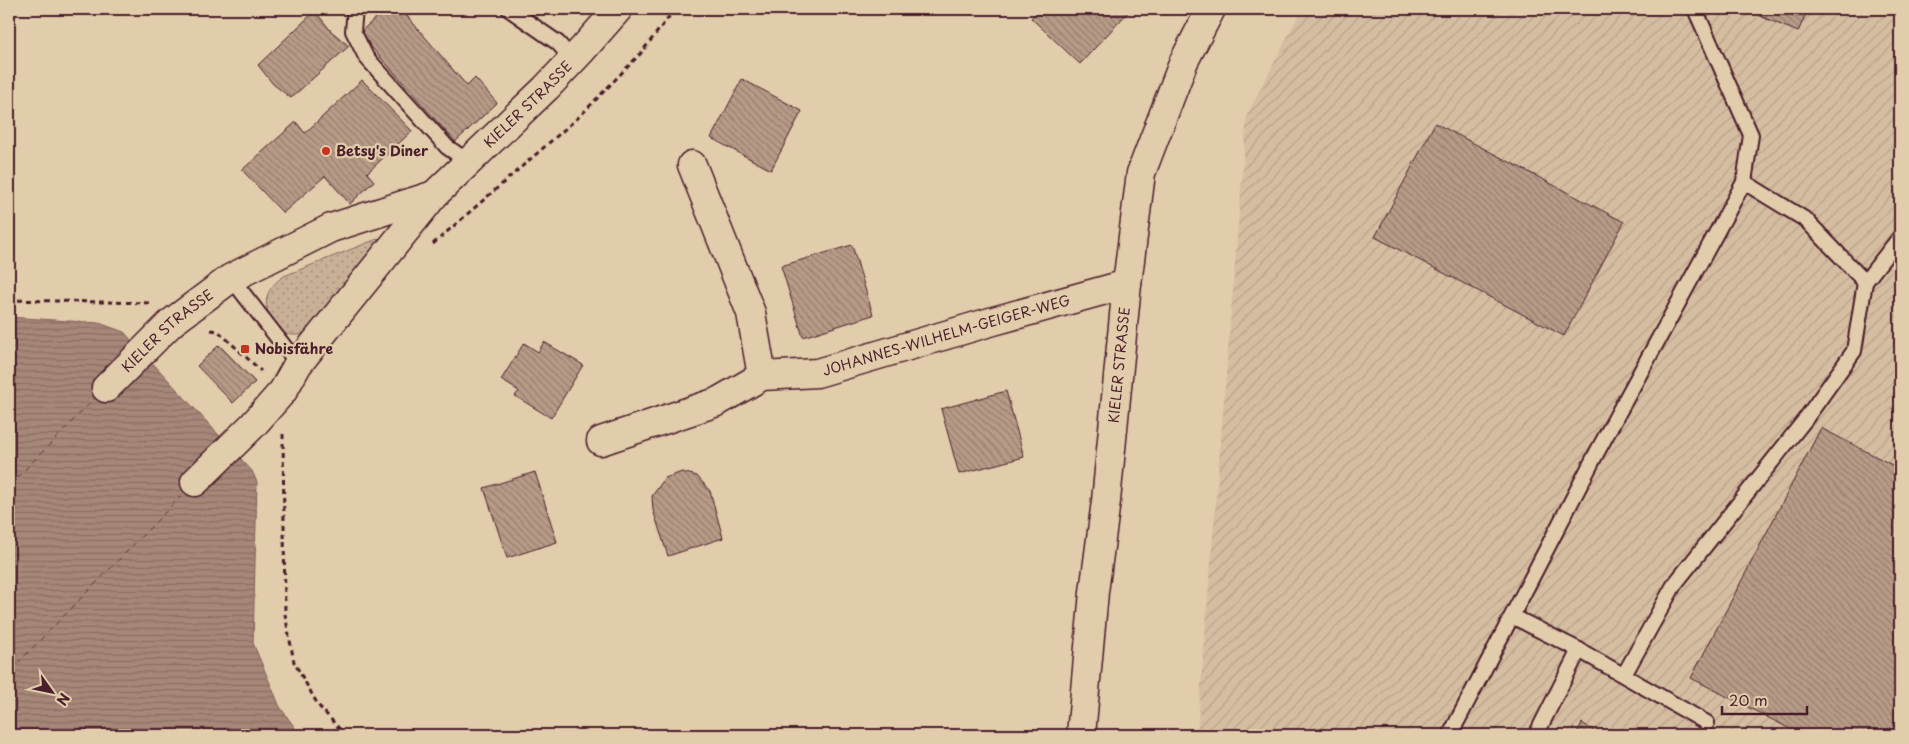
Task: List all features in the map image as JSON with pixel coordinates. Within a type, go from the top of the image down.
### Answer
[{"type":"street","name":"KIELER STRASSE","points":[[195,482],[241,438],[283,391],[298,364],[434,195],[573,60],[618,9]]},
{"type":"street","name":"KIELER STRASSE","points":[[1081,735],[1094,592],[1106,501],[1127,284],[1141,172],[1184,61],[1211,9]]},
{"type":"street","points":[[692,165],[751,313],[762,376]]},
{"type":"street","name":"KIELER STRASSE","points":[[106,388],[167,327],[231,278],[330,228],[434,195]]},
{"type":"street","name":"JOHANNES-WILHELM-GEIGER-WEG","points":[[601,441],[717,402],[762,376],[817,373],[1127,284]]},
{"type":"lane","points":[[355,9],[353,31],[366,57],[447,147],[468,162]]},
{"type":"lane","points":[[510,9],[558,43],[573,60]]},
{"type":"lane","points":[[1450,735],[1596,454],[1744,182],[1751,135],[1695,9]]},
{"type":"lane","points":[[1744,182],[1806,220],[1865,282]]},
{"type":"lane","points":[[1624,675],[1674,585],[1804,421],[1854,351],[1865,282],[1900,237]]},
{"type":"lane","points":[[231,278],[298,364]]},
{"type":"lane","points":[[1512,616],[1580,650],[1707,723]]},
{"type":"lane","points":[[1536,735],[1580,650]]},
{"type":"path","points":[[431,247],[581,114],[641,53],[675,9]]},
{"type":"path","points":[[150,303],[158,298]]},
{"type":"path","points":[[9,300],[125,302]]},
{"type":"path","points":[[167,327],[218,331],[283,391],[285,614],[294,662],[318,705],[345,735]]},
{"type":"shaded area","points":[[1302,9],[1900,9],[1900,735],[1197,735],[1247,115]]},
{"type":"shaded area","points":[[377,239],[382,241],[312,333],[292,335],[279,329],[270,316],[266,303],[269,291],[278,281],[284,276]]},
{"type":"shaded area","points":[[9,317],[99,323],[124,332],[252,471],[257,482],[253,643],[280,707],[300,735],[9,735]]},
{"type":"building","points":[[386,9],[401,9],[467,86],[475,78],[497,103],[455,142],[359,33]]},
{"type":"building","points":[[1040,9],[1131,9],[1080,64],[1031,18]]},
{"type":"building","points":[[1763,9],[1808,9],[1798,32],[1760,16]]},
{"type":"building","points":[[315,11],[331,31],[349,46],[291,98],[273,84],[258,65]]},
{"type":"building","points":[[742,79],[802,111],[771,170],[711,138]]},
{"type":"building","name":"Betsy's Diner","points":[[362,80],[412,131],[367,173],[374,181],[350,204],[325,176],[283,213],[242,170],[296,122],[305,133]]},
{"type":"building","points":[[1435,123],[1624,222],[1564,336],[1375,237]]},
{"type":"building","points":[[852,245],[873,315],[803,337],[781,266]]},
{"type":"building","points":[[544,342],[583,365],[551,418],[515,396],[519,391],[501,380],[524,343],[538,352]]},
{"type":"building","points":[[219,345],[255,382],[233,403],[197,366]]},
{"type":"building","points":[[1006,391],[1024,457],[959,474],[941,409]]},
{"type":"building","points":[[1821,428],[1900,469],[1900,735],[1802,735],[1691,678]]},
{"type":"building","points":[[535,472],[557,542],[507,558],[484,488]]},
{"type":"building","points":[[682,472],[697,476],[710,491],[723,538],[668,556],[653,510],[652,496],[665,478]]},
{"type":"building","points":[[1582,723],[1600,735],[1576,735]]},
{"type":"ferry route","points":[[9,486],[96,397]]},
{"type":"ferry route","points":[[9,672],[185,492]]},
{"type":"place","name":"Betsy's Diner","points":[[326,151]]},
{"type":"place","name":"Nobisfähre","points":[[245,349]]}]
